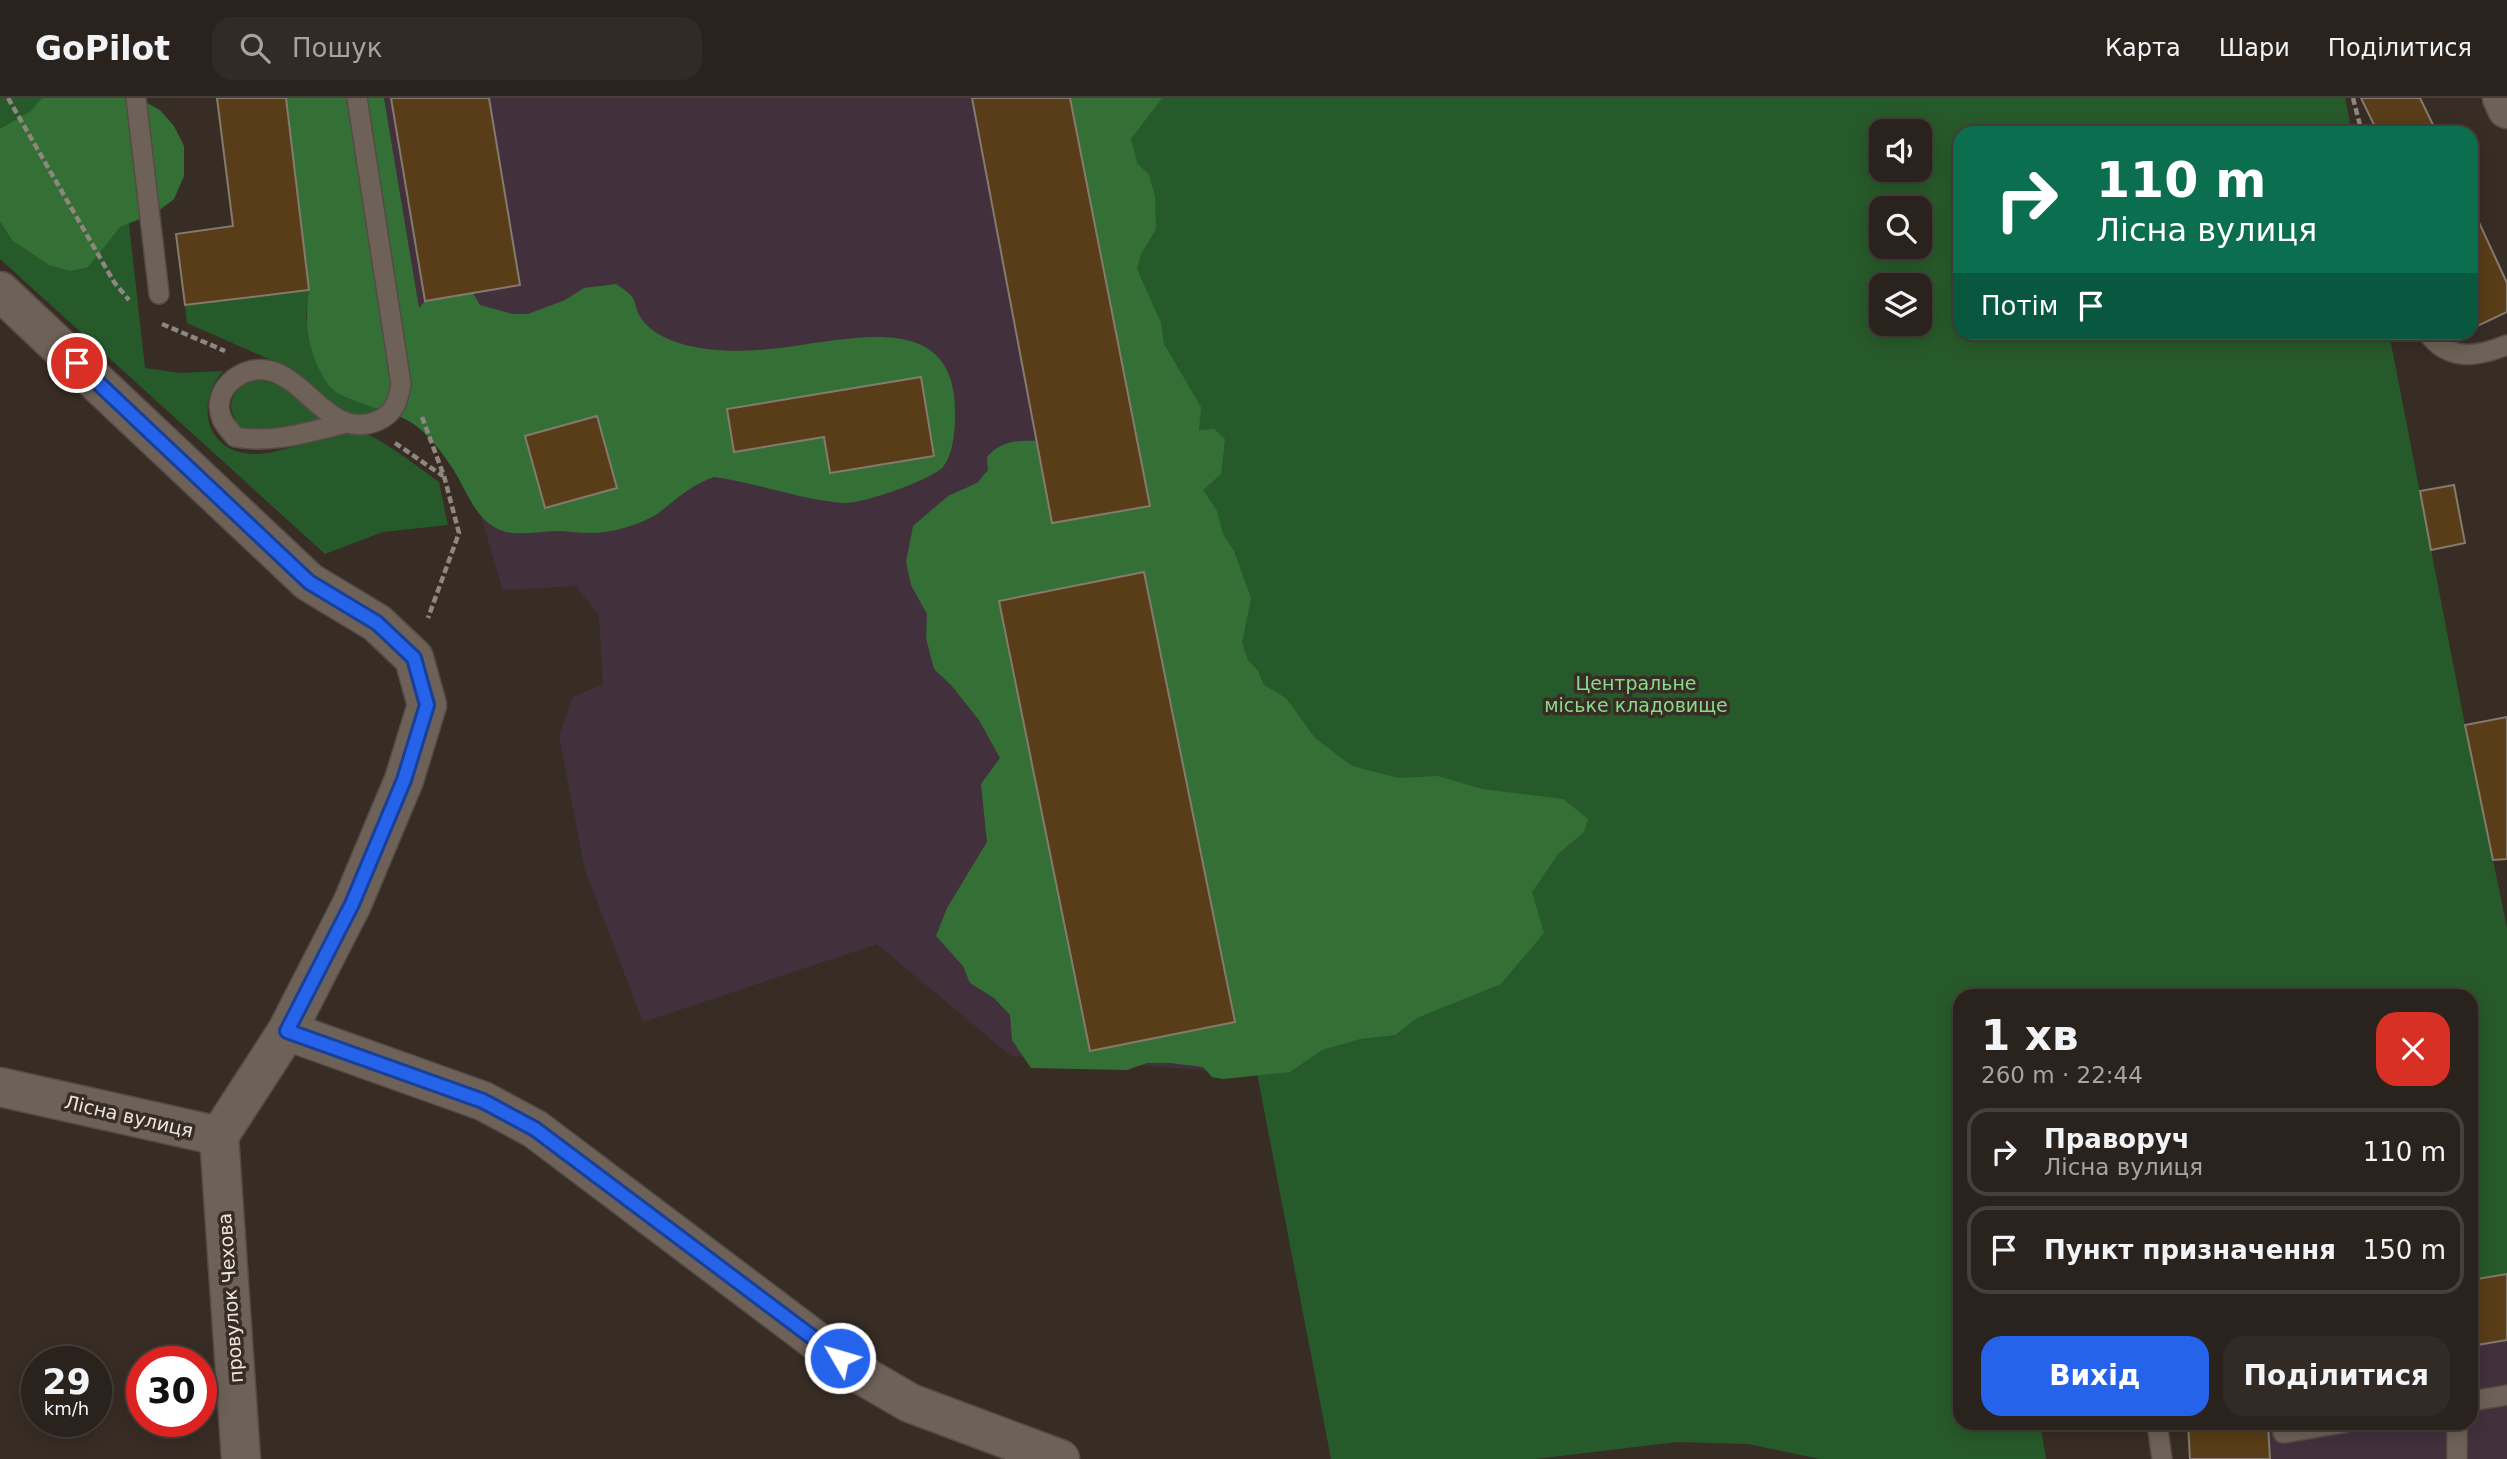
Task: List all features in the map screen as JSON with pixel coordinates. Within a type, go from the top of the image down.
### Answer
[{"type":"street","points":[[2502,98],[2507,109]]},
{"type":"street","points":[[0,291],[309,582],[377,623],[414,658]]},
{"type":"street","name":"Лісна вулиця","points":[[0,1087],[219,1136],[287,1031],[352,904],[404,780],[427,705],[414,658]]},
{"type":"street","points":[[287,1031],[483,1101],[535,1129],[860,1374],[910,1403],[1060,1459]]},
{"type":"street","name":"провулок Чехова","points":[[219,1136],[241,1459]]},
{"type":"lane","points":[[136,98],[159,294]]},
{"type":"lane","points":[[346,423],[327,413],[289,379],[267,370],[246,370],[228,382],[220,398],[221,418],[234,437],[258,441],[285,438],[346,423],[368,425],[387,417],[398,403],[401,384],[357,98]]},
{"type":"lane","points":[[2433,340],[2450,353],[2471,356],[2507,345]]},
{"type":"lane","points":[[2478,1400],[2507,1395]]},
{"type":"lane","points":[[2158,1430],[2162,1459]]},
{"type":"lane","points":[[2283,1433],[2301,1430]]},
{"type":"lane","points":[[2457,1430],[2457,1459]]},
{"type":"path","points":[[8,98],[114,282],[135,306]]},
{"type":"path","points":[[2353,98],[2360,126]]},
{"type":"path","points":[[159,294],[161,323]]},
{"type":"path","points":[[154,319],[267,370]]},
{"type":"path","points":[[401,384],[422,417],[444,476],[459,533],[414,658]]},
{"type":"path","points":[[368,425],[444,476]]},
{"type":"shaded area","points":[[384,98],[1070,98],[1258,1074],[1011,1056],[877,944],[643,1022],[585,870],[559,736],[573,697],[603,684],[599,615],[576,586],[503,590],[416,299]]},
{"type":"shaded area","points":[[2507,1274],[2507,1459],[2190,1459],[2188,1430],[2478,1430],[2478,1279]]},
{"type":"green space","points":[[0,98],[115,98],[145,368],[180,373],[223,371],[211,392],[208,415],[210,426],[224,445],[252,454],[268,453],[330,434],[346,432],[369,435],[439,482],[448,525],[383,532],[325,554],[0,259]]},
{"type":"green space","points":[[42,98],[138,98],[160,110],[174,126],[184,146],[184,176],[174,199],[157,212],[120,227],[88,267],[70,271],[49,265],[12,240],[0,221],[0,129],[31,111]]},
{"type":"green space","points":[[286,98],[384,98],[419,308],[425,301],[473,293],[480,305],[513,314],[528,314],[565,300],[584,288],[616,284],[631,296],[641,319],[650,328],[667,338],[693,347],[740,351],[854,338],[904,340],[925,347],[942,361],[952,384],[955,429],[946,462],[943,467],[925,478],[853,502],[811,499],[714,477],[690,489],[650,518],[616,530],[599,533],[512,533],[500,530],[483,518],[453,469],[420,429],[396,415],[335,391],[329,386],[316,363],[309,340],[309,290]]},
{"type":"green space","name":"Центральне міське кладовище","points":[[1070,98],[2345,98],[2351,126],[1953,126],[1953,340],[2390,340],[2507,928],[2507,1274],[2478,1279],[2478,989],[1953,989],[1953,1430],[2041,1430],[2046,1459],[1820,1459],[1748,1444],[1677,1442],[1535,1459],[1331,1459]]},
{"type":"green space","points":[[1070,98],[1162,98],[1131,139],[1137,163],[1149,175],[1155,196],[1156,229],[1141,254],[1137,269],[1161,323],[1164,344],[1201,407],[1199,430],[1214,429],[1225,439],[1221,474],[1203,490],[1217,511],[1223,534],[1234,551],[1251,598],[1242,643],[1248,660],[1258,671],[1264,685],[1286,698],[1315,738],[1352,766],[1398,778],[1438,776],[1482,789],[1563,799],[1588,819],[1584,832],[1559,853],[1532,892],[1544,933],[1501,984],[1417,1018],[1395,1035],[1360,1039],[1322,1050],[1290,1072],[1223,1079],[1212,1077],[1203,1067],[1170,1063],[1147,1063],[1127,1070],[1031,1068],[1012,1040],[1010,1015],[994,998],[970,983],[963,966],[936,936],[947,908],[987,842],[981,784],[1000,758],[979,720],[951,685],[934,669],[926,638],[927,614],[911,585],[906,562],[913,526],[948,496],[977,483],[988,470],[987,457],[992,452],[1004,445],[1023,441],[1037,441],[1052,523],[1150,506]]},
{"type":"green space","points":[[309,290],[306,317],[331,389],[381,410],[369,416],[344,413],[296,371],[187,323],[185,305]]},
{"type":"green space","points":[[251,379],[281,387],[319,419],[270,429],[240,427],[232,412],[232,400],[239,389]]},
{"type":"building","points":[[217,98],[286,98],[309,290],[185,305],[176,234],[233,226]]},
{"type":"building","points":[[391,98],[489,98],[520,285],[425,301]]},
{"type":"building","points":[[972,98],[1070,98],[1150,506],[1052,523]]},
{"type":"building","points":[[2361,98],[2420,98],[2434,126],[2375,126]]},
{"type":"building","points":[[2478,220],[2507,283],[2507,312],[2478,326]]},
{"type":"building","points":[[921,377],[934,456],[830,473],[824,437],[734,452],[727,409]]},
{"type":"building","points":[[597,416],[617,488],[545,508],[525,436]]},
{"type":"building","points":[[2454,485],[2465,543],[2431,550],[2420,491]]},
{"type":"building","points":[[1144,572],[1235,1022],[1090,1051],[999,601]]},
{"type":"building","points":[[2507,717],[2507,859],[2493,860],[2465,725]]},
{"type":"building","points":[[2507,1274],[2507,1340],[2478,1345],[2478,1279]]},
{"type":"building","points":[[2188,1430],[2268,1430],[2270,1459],[2190,1459]]},
{"type":"route","points":[[77,363],[309,582],[377,623],[414,658],[427,705],[404,780],[352,904],[287,1031],[483,1101],[535,1129],[840,1358]]}]
